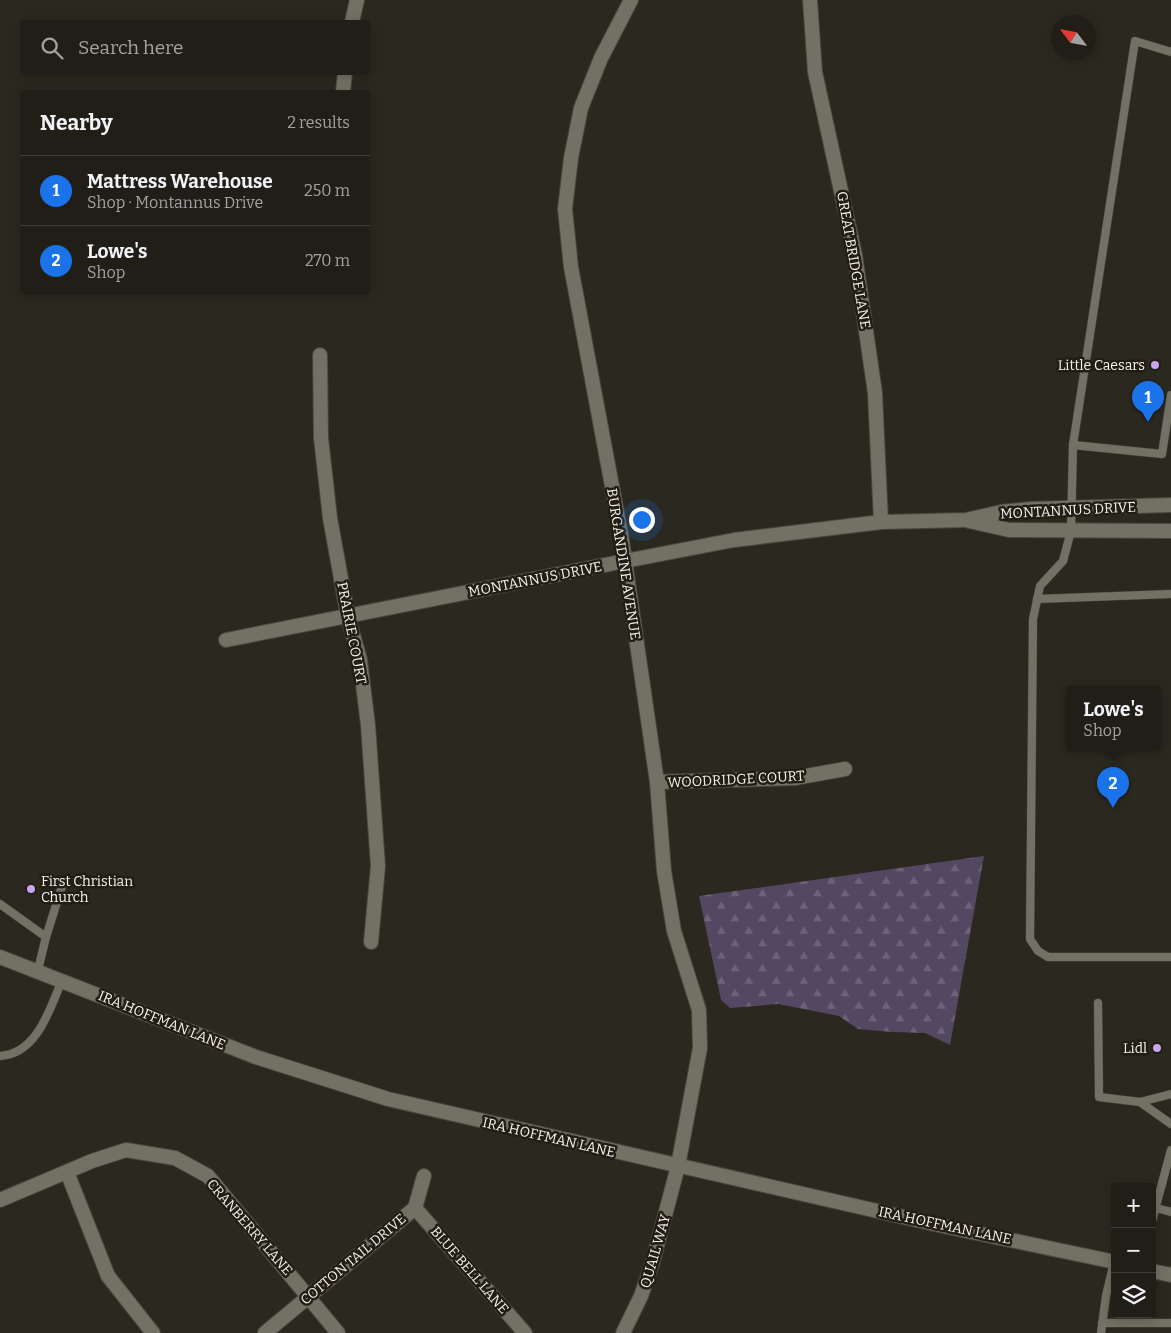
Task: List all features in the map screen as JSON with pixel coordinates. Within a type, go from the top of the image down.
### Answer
[{"type":"street","points":[[352,20],[357,0]]},
{"type":"street","name":"BURGANDINE AVENUE","points":[[631,0],[601,58],[581,108],[571,158],[565,209],[571,267],[625,561],[656,782],[664,871],[674,931],[699,1010],[700,1048],[678,1166]]},
{"type":"street","name":"GREAT BRIDGE LANE","points":[[810,0],[815,72],[856,255],[874,384],[881,522]]},
{"type":"street","points":[[343,90],[345,75]]},
{"type":"street","name":"PRAIRIE COURT","points":[[320,355],[320,438],[330,518],[348,617],[360,660],[378,866],[371,942]]},
{"type":"street","name":"MONTANNUS DRIVE","points":[[226,640],[734,540],[881,522],[966,520],[1011,510],[1171,505]]},
{"type":"street","name":"MONTANNUS DRIVE","points":[[966,520],[1009,530],[1171,531]]},
{"type":"street","name":"WOODRIDGE COURT","points":[[656,782],[794,778],[845,769]]},
{"type":"street","name":"IRA HOFFMAN LANE","points":[[0,957],[38,970],[256,1057],[388,1099],[678,1166],[1111,1261]]},
{"type":"street","name":"CRANBERRY LANE","points":[[0,1200],[126,1150],[175,1158],[208,1176],[338,1333]]},
{"type":"street","name":"QUAIL WAY","points":[[623,1333],[642,1296],[678,1166]]},
{"type":"street","points":[[67,1172],[108,1276],[153,1333]]},
{"type":"street","name":"COTTON TAIL DRIVE","points":[[266,1333],[415,1208],[424,1176]]},
{"type":"street","name":"BLUE BELL LANE","points":[[415,1208],[525,1333]]},
{"type":"street","points":[[1156,1271],[1171,1275]]},
{"type":"lane","points":[[1171,52],[1135,41],[1073,445],[1071,531],[1063,561],[1040,586],[1033,619],[1030,938],[1038,950],[1048,957],[1171,957]]},
{"type":"lane","points":[[1162,454],[1171,395]]},
{"type":"lane","points":[[1073,445],[1171,454]]},
{"type":"lane","points":[[1037,599],[1171,594]]},
{"type":"lane","points":[[38,970],[63,883]]},
{"type":"lane","points":[[0,904],[46,937]]},
{"type":"lane","points":[[0,1056],[9,1056],[24,1049],[37,1032],[62,980]]},
{"type":"lane","points":[[1098,1003],[1100,1097],[1140,1102],[1171,1094]]},
{"type":"lane","points":[[1140,1102],[1171,1124]]},
{"type":"lane","points":[[1171,1150],[1156,1208],[1171,1212]]},
{"type":"lane","points":[[1101,1333],[1112,1273]]},
{"type":"lane","points":[[1102,1323],[1171,1323]]},
{"type":"green space","points":[[984,856],[950,1045],[925,1033],[858,1029],[839,1016],[778,1004],[730,1008],[721,1000],[699,896]]},
{"type":"place","name":"Little Caesars","points":[[1155,365]]},
{"type":"place","name":"Mattress Warehouse","points":[[1148,422]]},
{"type":"place","name":"Lowe's","points":[[1113,808]]},
{"type":"place","name":"First Christian Church","points":[[31,889]]},
{"type":"place","name":"Lidl","points":[[1157,1048]]}]
